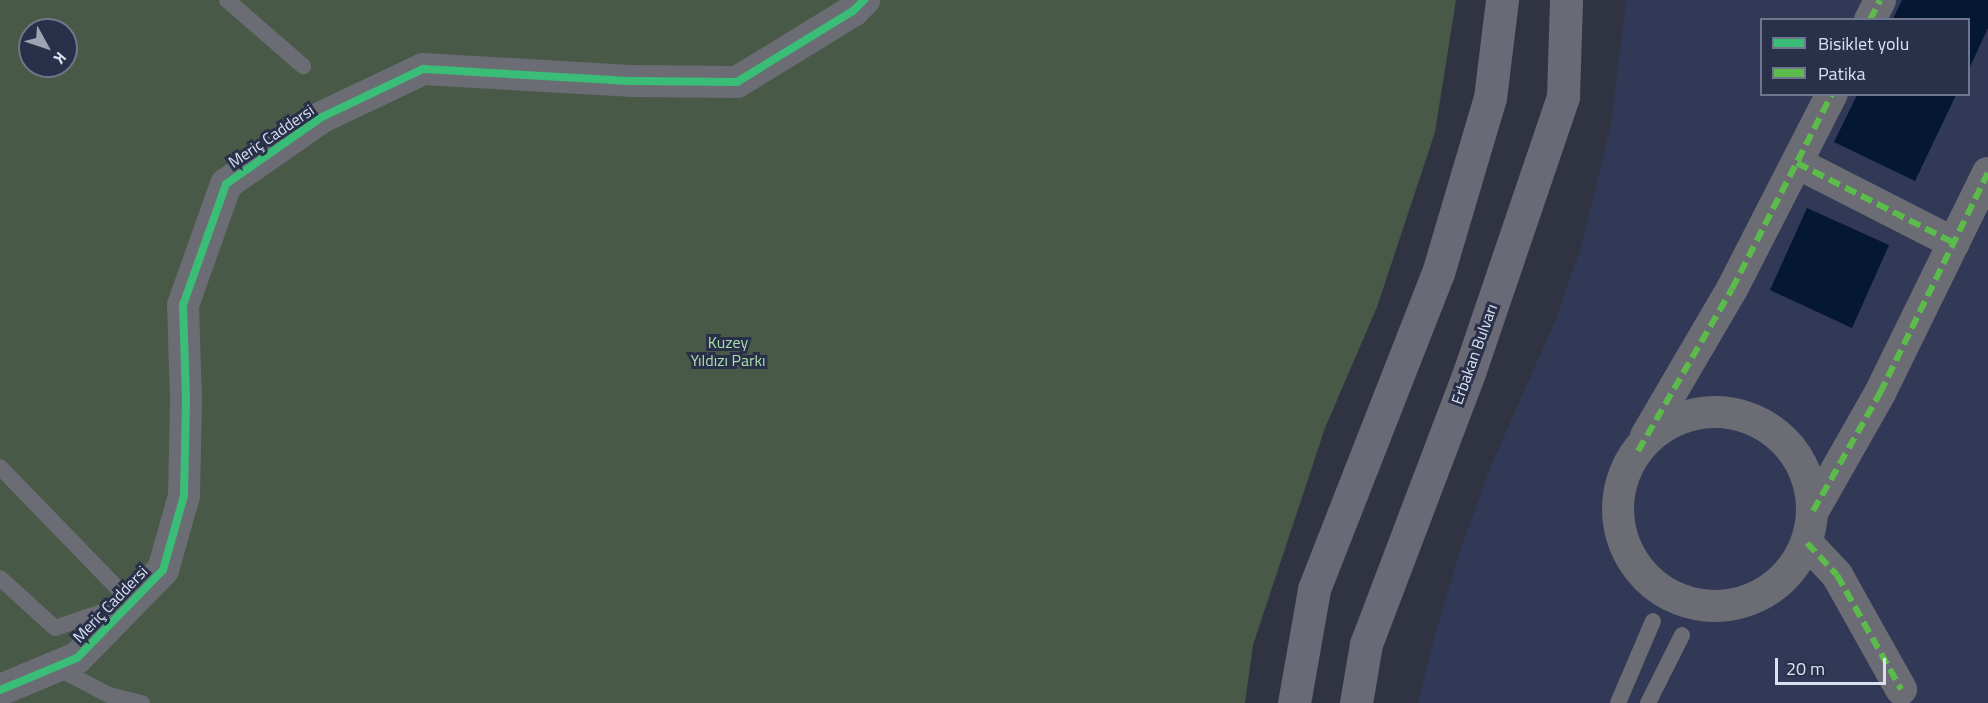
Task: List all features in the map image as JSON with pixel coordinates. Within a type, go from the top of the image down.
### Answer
[{"type":"highway","points":[[1294,703],[1314,589],[1438,273],[1490,98],[1502,0]]},
{"type":"highway","name":"Erbakan Bulvarı","points":[[1356,703],[1366,644],[1470,370],[1563,97],[1566,0]]},
{"type":"street","name":"Meriç Caddersi","points":[[0,690],[77,658],[163,570],[184,496],[186,400],[183,305],[226,184],[322,117],[423,69],[634,81],[737,82],[853,11],[864,0]]},
{"type":"street","points":[[1871,18],[1880,0]]},
{"type":"street","points":[[1638,451],[1732,289],[1831,96]]},
{"type":"street","points":[[1797,163],[1954,243]]},
{"type":"street","points":[[1813,511],[1808,477],[1792,448],[1767,425],[1736,413],[1702,412],[1670,423],[1643,443],[1626,469],[1618,499],[1620,530],[1631,560],[1651,583],[1678,599],[1708,606],[1739,604],[1768,591],[1791,570],[1807,543],[1813,511],[1880,393],[1988,173]]},
{"type":"street","points":[[1807,543],[1837,575],[1899,698]]},
{"type":"lane","points":[[227,0],[303,66]]},
{"type":"lane","points":[[0,467],[132,602],[55,628],[0,578]]},
{"type":"lane","points":[[1618,703],[1653,621]]},
{"type":"lane","points":[[1648,703],[1682,635]]},
{"type":"lane","points":[[55,667],[109,695],[142,703]]},
{"type":"shaded area","points":[[1626,0],[1988,0],[1988,703],[1418,703],[1434,638],[1460,551],[1491,466],[1557,317],[1581,247],[1611,125]]},
{"type":"shaded area","points":[[1902,0],[1988,0],[1988,28],[1970,67],[1970,18],[1893,18]]},
{"type":"shaded area","points":[[1857,96],[1956,96],[1915,181],[1834,142]]},
{"type":"shaded area","points":[[1807,208],[1889,245],[1852,328],[1770,290]]},
{"type":"green space","name":"Kuzey Yıldızı Parkı","points":[[0,0],[1456,0],[1435,132],[1377,307],[1325,428],[1253,645],[1245,703],[0,703]]},
{"type":"marked path","points":[[1871,18],[1880,0]]},
{"type":"marked path","points":[[1638,451],[1732,289],[1831,96]]},
{"type":"marked path","points":[[1797,163],[1954,243]]},
{"type":"marked path","points":[[1813,511],[1880,393],[1988,173]]},
{"type":"marked path","points":[[1807,543],[1837,575],[1901,689]]},
{"type":"cycle path","points":[[0,690],[77,658],[163,570],[184,496],[186,400],[183,305],[226,184],[322,117],[423,69],[634,81],[737,82],[853,11],[864,0]]}]
